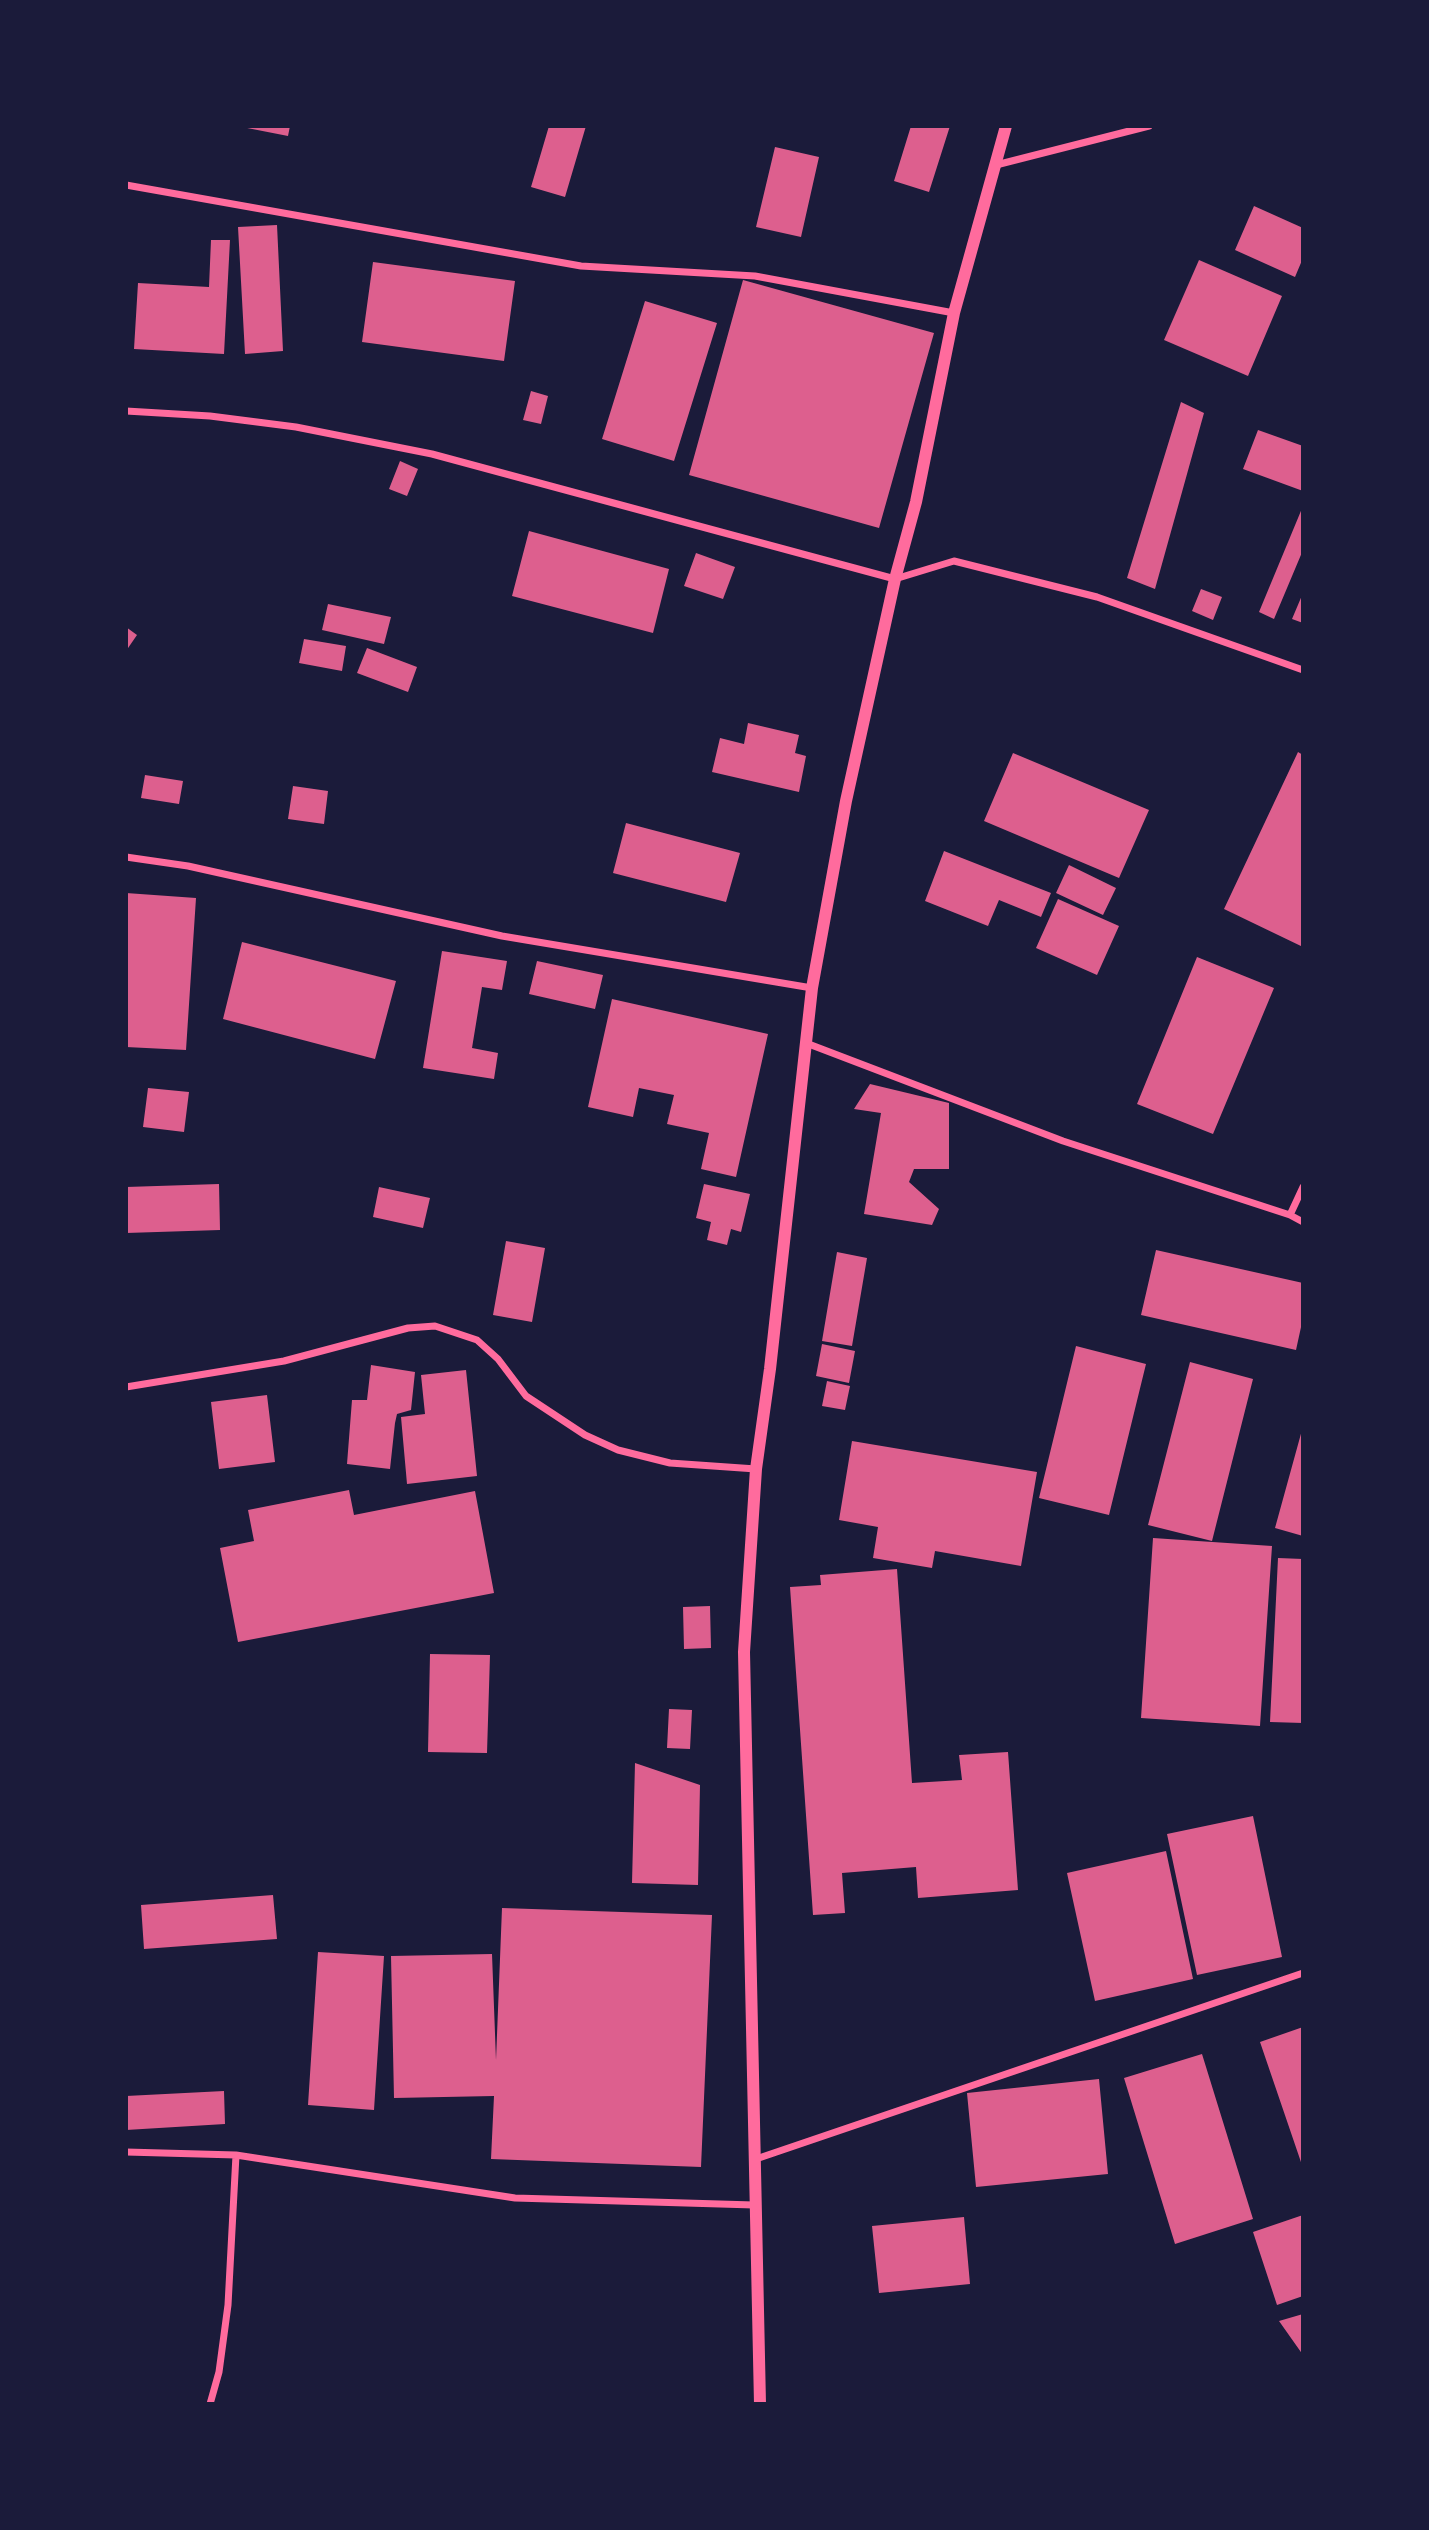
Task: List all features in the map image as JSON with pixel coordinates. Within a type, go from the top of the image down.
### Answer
[{"type":"street","points":[[760,2404],[754,2205],[757,2159],[744,1651],[757,1469],[771,1369],[812,988],[846,801],[895,579],[916,502],[954,313],[1006,126]]},
{"type":"street","points":[[996,165],[1149,126]]},
{"type":"street","points":[[126,185],[581,266],[755,276],[954,313]]},
{"type":"street","points":[[126,411],[296,427],[432,454],[895,579],[954,561],[1097,597],[1303,670]]},
{"type":"street","points":[[126,857],[188,866],[502,936],[812,988]]},
{"type":"street","points":[[805,1042],[1063,1141],[1290,1215],[1303,1222]]},
{"type":"street","points":[[1290,1215],[1303,1187]]},
{"type":"street","points":[[126,1387],[284,1361],[408,1328],[435,1326],[477,1340],[498,1359],[526,1396],[584,1435],[618,1450],[670,1463],[757,1469]]},
{"type":"street","points":[[757,2159],[814,2137],[1303,1973]]},
{"type":"street","points":[[126,2152],[236,2155],[516,2198],[754,2205]]},
{"type":"street","points":[[210,2404],[219,2371],[228,2305],[236,2155]]},
{"type":"building","points":[[237,126],[290,126],[288,136]]},
{"type":"building","points":[[549,126],[586,126],[565,197],[531,187]]},
{"type":"building","points":[[911,126],[950,126],[929,192],[894,181]]},
{"type":"building","points":[[775,147],[819,157],[801,237],[756,227]]},
{"type":"building","points":[[1254,206],[1303,228],[1303,258],[1295,277],[1235,250]]},
{"type":"building","points":[[277,225],[283,351],[245,354],[238,227]]},
{"type":"building","points":[[211,240],[230,240],[224,354],[134,349],[138,283],[209,287]]},
{"type":"building","points":[[1199,260],[1282,296],[1248,376],[1164,340]]},
{"type":"building","points":[[373,262],[515,281],[504,361],[362,342]]},
{"type":"building","points":[[743,280],[934,333],[879,528],[689,475]]},
{"type":"building","points":[[645,301],[717,323],[674,461],[602,439]]},
{"type":"building","points":[[531,391],[548,396],[541,424],[523,420]]},
{"type":"building","points":[[1181,402],[1204,413],[1155,589],[1127,578]]},
{"type":"building","points":[[1258,430],[1303,446],[1303,491],[1243,469]]},
{"type":"building","points":[[400,461],[418,469],[407,496],[389,489]]},
{"type":"building","points":[[1303,506],[1303,550],[1274,619],[1259,612]]},
{"type":"building","points":[[529,531],[669,569],[653,633],[512,596]]},
{"type":"building","points":[[696,553],[735,567],[723,599],[684,586]]},
{"type":"building","points":[[1201,589],[1222,597],[1213,620],[1192,611]]},
{"type":"building","points":[[1303,593],[1303,623],[1292,619]]},
{"type":"building","points":[[328,604],[391,617],[384,644],[322,630]]},
{"type":"building","points":[[126,627],[137,635],[126,651]]},
{"type":"building","points":[[304,639],[346,646],[342,671],[299,663]]},
{"type":"building","points":[[367,648],[417,667],[408,692],[357,673]]},
{"type":"building","points":[[748,723],[799,735],[795,753],[806,756],[799,792],[712,772],[720,738],[744,744]]},
{"type":"building","points":[[1298,752],[1303,755],[1303,947],[1224,909]]},
{"type":"building","points":[[1013,753],[1149,810],[1119,878],[984,821]]},
{"type":"building","points":[[145,775],[183,781],[179,804],[141,798]]},
{"type":"building","points":[[293,786],[328,791],[324,824],[288,819]]},
{"type":"building","points":[[626,823],[740,853],[726,902],[613,873]]},
{"type":"building","points":[[944,851],[1051,893],[1041,917],[999,900],[988,926],[925,901]]},
{"type":"building","points":[[1069,865],[1116,888],[1103,915],[1056,893]]},
{"type":"building","points":[[126,893],[196,898],[186,1050],[126,1047]]},
{"type":"building","points":[[1058,899],[1119,926],[1097,975],[1036,948]]},
{"type":"building","points":[[242,942],[396,981],[375,1059],[223,1019]]},
{"type":"building","points":[[442,951],[507,961],[502,990],[482,987],[472,1048],[498,1053],[494,1079],[423,1068]]},
{"type":"building","points":[[1197,957],[1274,988],[1213,1134],[1137,1104]]},
{"type":"building","points":[[537,961],[603,975],[595,1009],[529,994]]},
{"type":"building","points":[[612,999],[768,1034],[736,1177],[701,1169],[709,1133],[667,1124],[674,1095],[639,1088],[633,1117],[588,1107]]},
{"type":"building","points":[[870,1084],[949,1103],[949,1169],[914,1169],[909,1182],[939,1209],[932,1225],[864,1214],[881,1113],[854,1109]]},
{"type":"building","points":[[148,1088],[189,1092],[184,1132],[143,1127]]},
{"type":"building","points":[[219,1184],[220,1230],[126,1233],[126,1187]]},
{"type":"building","points":[[704,1184],[750,1194],[741,1232],[731,1229],[727,1245],[707,1240],[711,1222],[696,1218]]},
{"type":"building","points":[[379,1187],[430,1198],[423,1228],[373,1217]]},
{"type":"building","points":[[506,1241],[545,1248],[532,1322],[493,1315]]},
{"type":"building","points":[[1156,1250],[1303,1283],[1303,1318],[1296,1350],[1141,1315]]},
{"type":"building","points":[[837,1252],[867,1258],[852,1346],[822,1341]]},
{"type":"building","points":[[822,1344],[855,1351],[849,1383],[816,1376]]},
{"type":"building","points":[[1076,1346],[1146,1364],[1109,1515],[1039,1498]]},
{"type":"building","points":[[1190,1362],[1253,1379],[1212,1541],[1148,1525]]},
{"type":"building","points":[[371,1365],[415,1372],[411,1410],[397,1414],[390,1469],[347,1464],[352,1400],[367,1400]]},
{"type":"building","points":[[466,1370],[477,1476],[407,1484],[401,1417],[425,1414],[421,1375]]},
{"type":"building","points":[[827,1381],[850,1386],[845,1410],[822,1406]]},
{"type":"building","points":[[267,1395],[275,1462],[219,1469],[211,1402]]},
{"type":"building","points":[[1303,1430],[1303,1536],[1275,1528]]},
{"type":"building","points":[[852,1441],[1037,1472],[1021,1566],[935,1551],[932,1568],[873,1558],[878,1527],[839,1520]]},
{"type":"building","points":[[349,1490],[354,1515],[475,1491],[494,1593],[238,1642],[220,1548],[254,1541],[248,1510]]},
{"type":"building","points":[[1153,1538],[1272,1546],[1260,1726],[1141,1718]]},
{"type":"building","points":[[1278,1558],[1303,1559],[1303,1723],[1270,1722]]},
{"type":"building","points":[[897,1569],[912,1783],[962,1780],[959,1755],[1008,1752],[1018,1890],[918,1898],[916,1867],[842,1873],[845,1913],[813,1915],[790,1587],[821,1585],[820,1575]]},
{"type":"building","points":[[710,1606],[711,1648],[684,1649],[683,1607]]},
{"type":"building","points":[[430,1654],[490,1655],[487,1753],[428,1752]]},
{"type":"building","points":[[669,1709],[692,1710],[690,1749],[667,1748]]},
{"type":"building","points":[[635,1763],[700,1785],[698,1885],[632,1883]]},
{"type":"building","points":[[1253,1816],[1282,1957],[1197,1975],[1167,1834]]},
{"type":"building","points":[[1166,1851],[1193,1979],[1095,2001],[1067,1873]]},
{"type":"building","points":[[273,1895],[277,1939],[144,1949],[141,1905]]},
{"type":"building","points":[[502,1908],[712,1915],[701,2167],[491,2159],[494,2096],[394,2098],[391,1956],[492,1954],[496,2060]]},
{"type":"building","points":[[318,1952],[384,1956],[374,2110],[308,2105]]},
{"type":"building","points":[[1303,2027],[1303,2168],[1260,2042]]},
{"type":"building","points":[[1202,2054],[1253,2219],[1175,2244],[1124,2078]]},
{"type":"building","points":[[1099,2079],[1108,2174],[976,2187],[967,2093]]},
{"type":"building","points":[[224,2091],[225,2124],[126,2130],[126,2096]]},
{"type":"building","points":[[1303,2215],[1303,2296],[1277,2305],[1253,2232]]},
{"type":"building","points":[[964,2217],[970,2284],[879,2293],[872,2226]]},
{"type":"building","points":[[1303,2314],[1303,2355],[1279,2321]]}]
